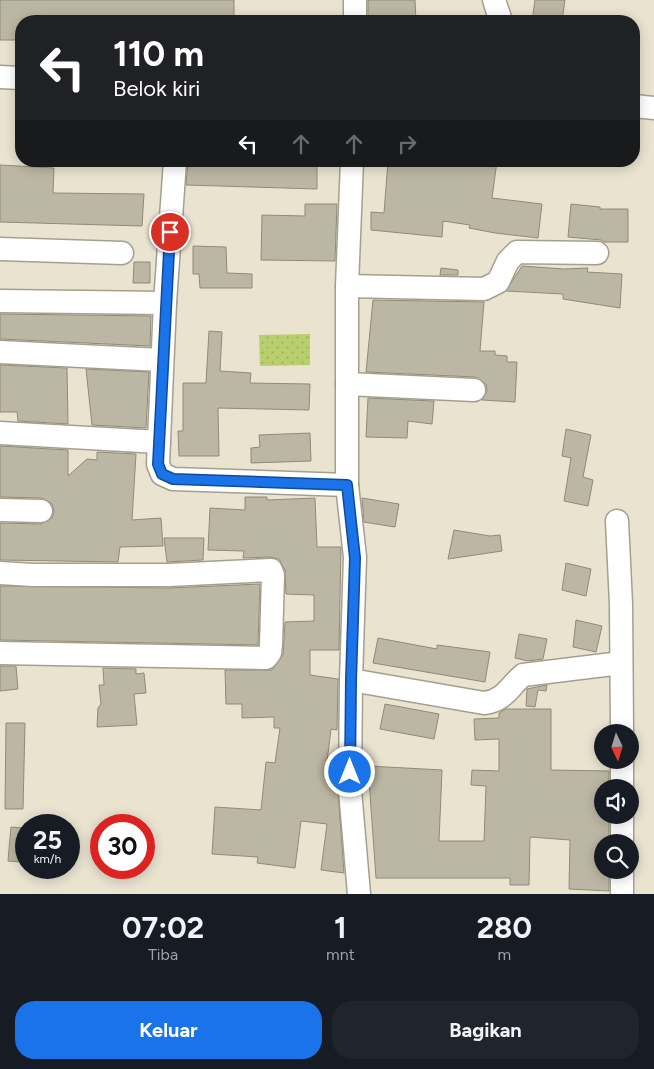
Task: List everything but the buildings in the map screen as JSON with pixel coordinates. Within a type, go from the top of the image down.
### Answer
[{"type":"street","points":[[355,0],[355,15]]},
{"type":"street","points":[[494,0],[499,15]]},
{"type":"street","points":[[0,77],[15,78]]},
{"type":"street","points":[[640,107],[654,108]]},
{"type":"street","points":[[175,167],[164,303],[158,464],[162,474],[173,479],[347,485]]},
{"type":"street","points":[[352,167],[347,286],[347,485],[355,558],[350,790],[359,894]]},
{"type":"street","points":[[0,248],[122,253]]},
{"type":"street","points":[[347,286],[484,289],[498,282],[511,255],[517,252],[597,253]]},
{"type":"street","points":[[0,301],[164,303]]},
{"type":"street","points":[[0,352],[162,360]]},
{"type":"street","points":[[347,384],[474,390]]},
{"type":"street","points":[[0,434],[159,442]]},
{"type":"street","points":[[0,510],[41,510]]},
{"type":"street","points":[[617,521],[621,604],[622,724]]},
{"type":"street","points":[[0,573],[33,576],[169,575],[271,570],[273,574],[271,645],[270,653],[266,658],[0,653]]},
{"type":"street","points":[[351,680],[484,702],[494,702],[504,696],[523,675],[620,663]]},
{"type":"street","points":[[622,879],[622,894]]},
{"type":"green space","points":[[310,334],[310,365],[260,366],[259,335]]},
{"type":"route","points":[[170,232],[164,303],[158,464],[162,474],[173,479],[347,485],[354,535],[355,558],[350,772]]}]
